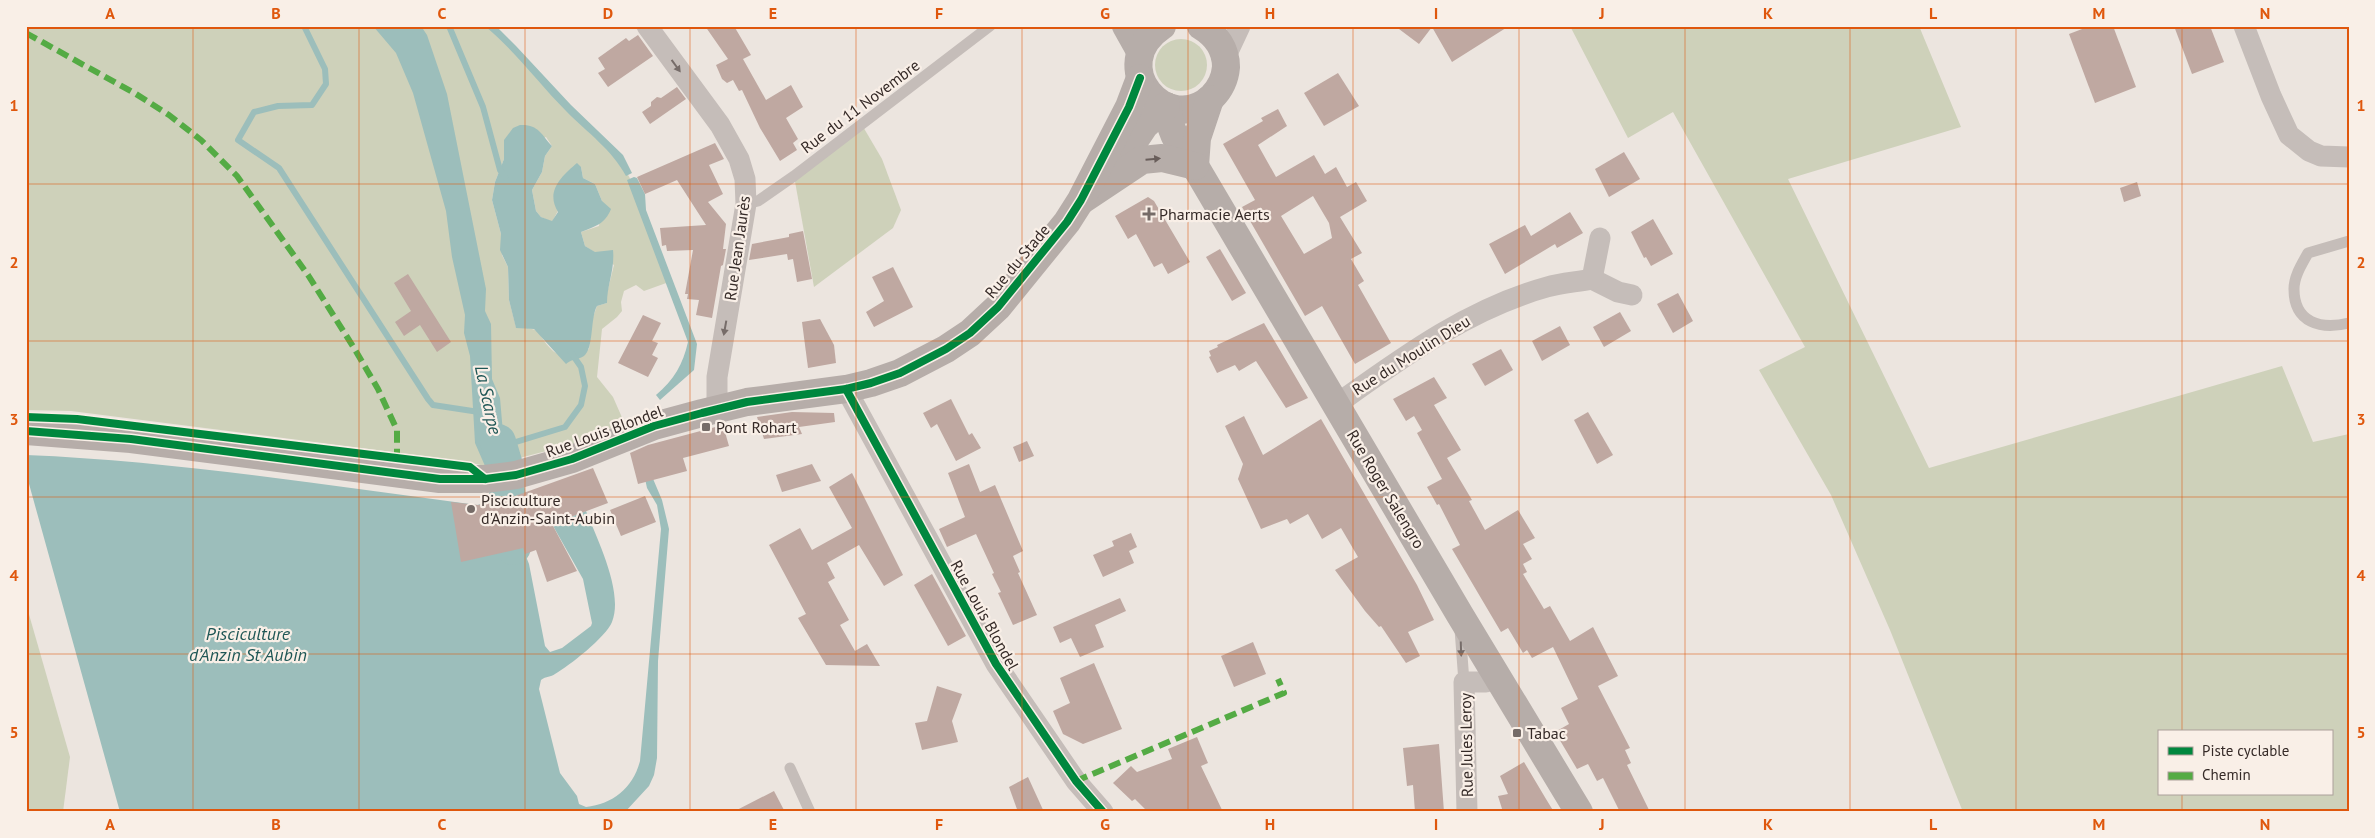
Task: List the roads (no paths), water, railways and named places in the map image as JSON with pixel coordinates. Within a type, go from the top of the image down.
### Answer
[{"type":"street","name":"Rue Jean Jaurès","points":[[647,26],[725,133],[739,159],[745,179],[746,204],[717,377],[717,409]]},
{"type":"street","points":[[1126,26],[1140,51]]},
{"type":"street","points":[[1162,26],[1145,41],[1140,51],[1138,69],[1140,78],[1150,96],[1167,107],[1190,109],[1210,99]]},
{"type":"street","points":[[1201,26],[1214,36],[1225,58]]},
{"type":"street","points":[[1195,166],[1197,138],[1210,99],[1221,85],[1224,76],[1225,58],[1240,26]]},
{"type":"street","points":[[2244,26],[2271,96],[2289,135],[2305,148],[2322,156],[2349,157]]},
{"type":"street","name":"Rue du Stade","points":[[846,389],[900,373],[946,349],[970,332],[998,307],[1067,222],[1082,200],[1129,107],[1140,78]]},
{"type":"street","name":"Rue du Stade","points":[[1105,186],[1145,125],[1167,107]]},
{"type":"street","name":"Rue Roger Salengro","points":[[1167,107],[1168,119],[1184,153],[1195,166],[1496,676],[1580,812]]},
{"type":"street","name":"Rue du Stade","points":[[1082,200],[1142,160],[1152,157],[1195,166]]},
{"type":"street","points":[[1600,238],[1592,279],[1618,292],[1632,295]]},
{"type":"street","name":"Rue du Moulin Dieu","points":[[1338,406],[1344,399],[1395,362],[1454,324],[1548,286],[1592,279]]},
{"type":"street","name":"Rue Louis Blondel","points":[[26,431],[131,439],[440,479],[505,476],[572,459],[654,426],[717,409],[747,402],[846,389],[996,664],[1076,781],[1103,812]]},
{"type":"street","name":"Rue Jules Leroy","points":[[1467,812],[1464,682],[1486,682],[1496,676]]},
{"type":"lane","name":"Rue du 11 Novembre","points":[[746,204],[758,201],[794,176],[990,26]]},
{"type":"lane","points":[[2349,241],[2308,254],[2298,272],[2294,289],[2298,307],[2311,323],[2332,327],[2349,323]]},
{"type":"lane","points":[[1460,615],[1464,682]]},
{"type":"lane","points":[[790,768],[810,812]]},
{"type":"water","points":[[373,26],[421,26],[427,35],[447,94],[486,289],[485,311],[491,324],[492,379],[500,398],[503,433],[510,454],[518,457],[485,466],[475,443],[470,356],[464,333],[465,315],[452,257],[446,211],[413,93],[396,53]]},
{"type":"water","points":[[485,26],[496,26],[516,46],[571,105],[623,155],[632,173],[626,176],[607,150],[567,112],[507,46]]},
{"type":"water","points":[[520,125],[535,128],[552,146],[545,156],[542,172],[532,190],[536,211],[541,217],[552,221],[558,212],[554,204],[554,191],[561,179],[577,163],[581,167],[583,178],[595,184],[602,201],[611,209],[603,221],[581,232],[585,246],[595,252],[613,250],[613,264],[607,303],[597,306],[587,352],[584,356],[566,364],[534,329],[516,328],[509,300],[508,267],[500,250],[501,234],[492,200],[495,182],[504,159],[504,140],[513,128]]},
{"type":"water","points":[[634,177],[637,178],[645,194],[646,210],[697,344],[694,370],[660,400],[656,395],[677,371],[688,342],[627,180]]},
{"type":"water","name":"Pisciculture d’Anzin St Aubin","points":[[26,455],[196,468],[477,505],[513,497],[520,519],[521,544],[529,564],[545,646],[550,652],[562,648],[591,626],[592,623],[583,579],[552,524],[586,511],[612,581],[615,610],[612,622],[603,635],[578,658],[553,675],[541,680],[539,689],[560,773],[577,796],[579,804],[586,807],[605,802],[620,793],[627,787],[637,771],[640,761],[661,529],[657,505],[647,488],[644,474],[648,467],[662,500],[669,529],[658,661],[657,758],[654,775],[649,786],[625,812],[120,812],[26,473]]},
{"type":"waterway","points":[[304,26],[325,69],[326,84],[312,105],[278,106],[254,112],[238,140],[279,168],[433,405],[479,412]]},
{"type":"waterway","points":[[449,26],[483,107],[500,170],[505,177]]},
{"type":"waterway","points":[[499,447],[565,427],[581,405],[585,386],[581,367],[570,351]]},
{"type":"waterway","name":"La Scarpe","points":[[498,442],[504,462],[513,547]]},
{"type":"place","name":"Pharmacie Aerts","points":[[1149,214]]},
{"type":"place","name":"Pont Rohart","points":[[706,427]]},
{"type":"place","name":"Pisciculture d'Anzin-Saint-Aubin","points":[[471,509]]},
{"type":"place","name":"Tabac","points":[[1517,733]]}]
